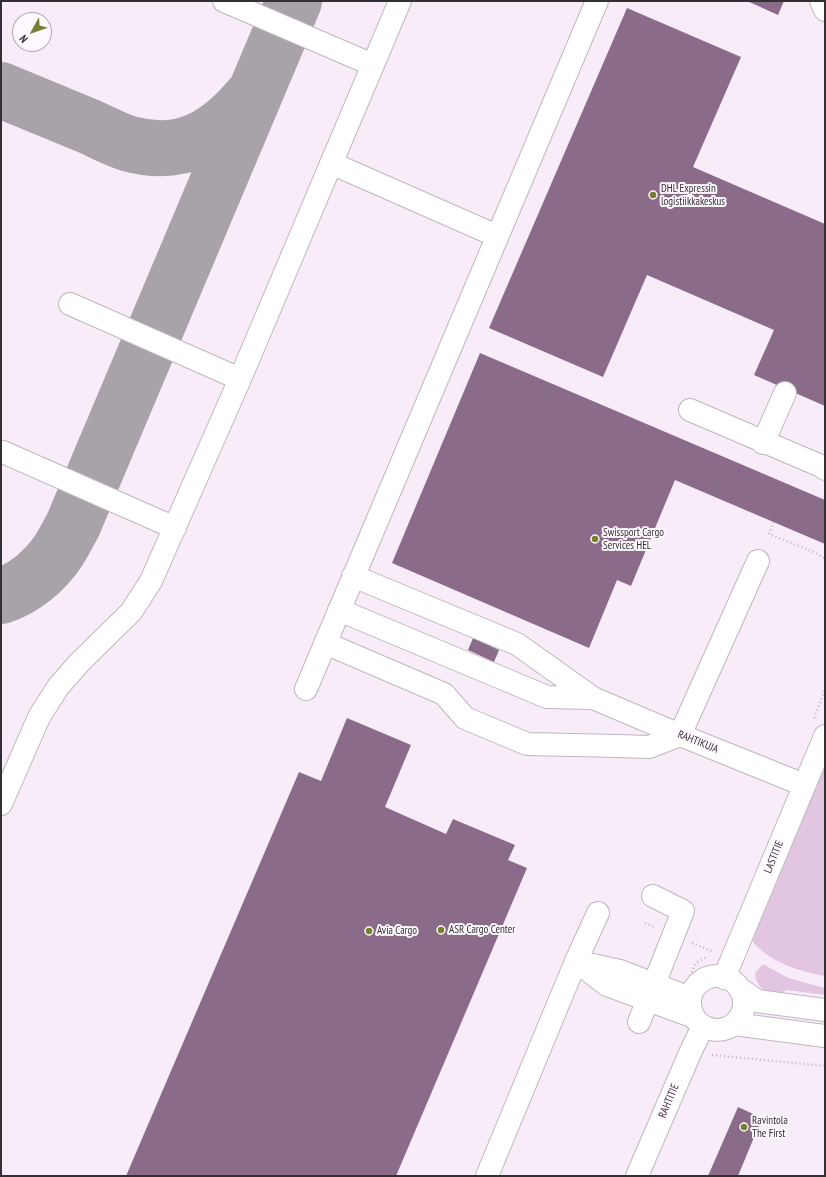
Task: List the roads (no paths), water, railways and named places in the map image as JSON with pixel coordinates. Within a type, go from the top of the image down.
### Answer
[{"type":"street","points":[[224,1],[373,65]]},
{"type":"street","points":[[1,804],[39,717],[58,687],[79,663],[131,612],[151,581],[240,379],[400,1]]},
{"type":"street","points":[[306,689],[597,1]]},
{"type":"street","points":[[821,1],[825,10]]},
{"type":"street","points":[[331,163],[497,236]]},
{"type":"street","points":[[70,304],[240,379]]},
{"type":"street","points":[[763,442],[785,392]]},
{"type":"street","points":[[690,410],[821,466],[825,470]]},
{"type":"street","points":[[2,452],[175,528]]},
{"type":"street","points":[[325,643],[444,694],[466,718],[528,744],[649,747],[680,735],[758,561]]},
{"type":"street","points":[[353,576],[517,644],[593,698]]},
{"type":"street","points":[[339,610],[547,697],[593,698]]},
{"type":"street","name":"RAHTIKUJA","points":[[593,698],[804,785]]},
{"type":"street","name":"LASTITIE","points":[[732,983],[804,785],[825,736]]},
{"type":"street","points":[[639,1022],[683,911],[653,896]]},
{"type":"street","points":[[487,1176],[576,961],[598,912]]},
{"type":"street","points":[[576,961],[620,971],[651,992],[696,1014],[709,1029],[722,1030],[734,1024],[742,1013],[742,994],[732,983]]},
{"type":"street","name":"RAHTITIE","points":[[637,1176],[690,1052],[696,1014],[696,986],[712,977],[732,983]]},
{"type":"street","points":[[732,983],[757,1000],[825,1010]]},
{"type":"street","points":[[734,1024],[820,1038]]},
{"type":"place","name":"DHL Expressin logistiikkakeskus","points":[[653,195]]},
{"type":"place","name":"Swissport Cargo Services HEL","points":[[595,539]]},
{"type":"place","name":"ASR Cargo Center","points":[[441,930]]},
{"type":"place","name":"Avia Cargo","points":[[369,931]]},
{"type":"place","name":"Ravintola The First","points":[[744,1127]]}]
